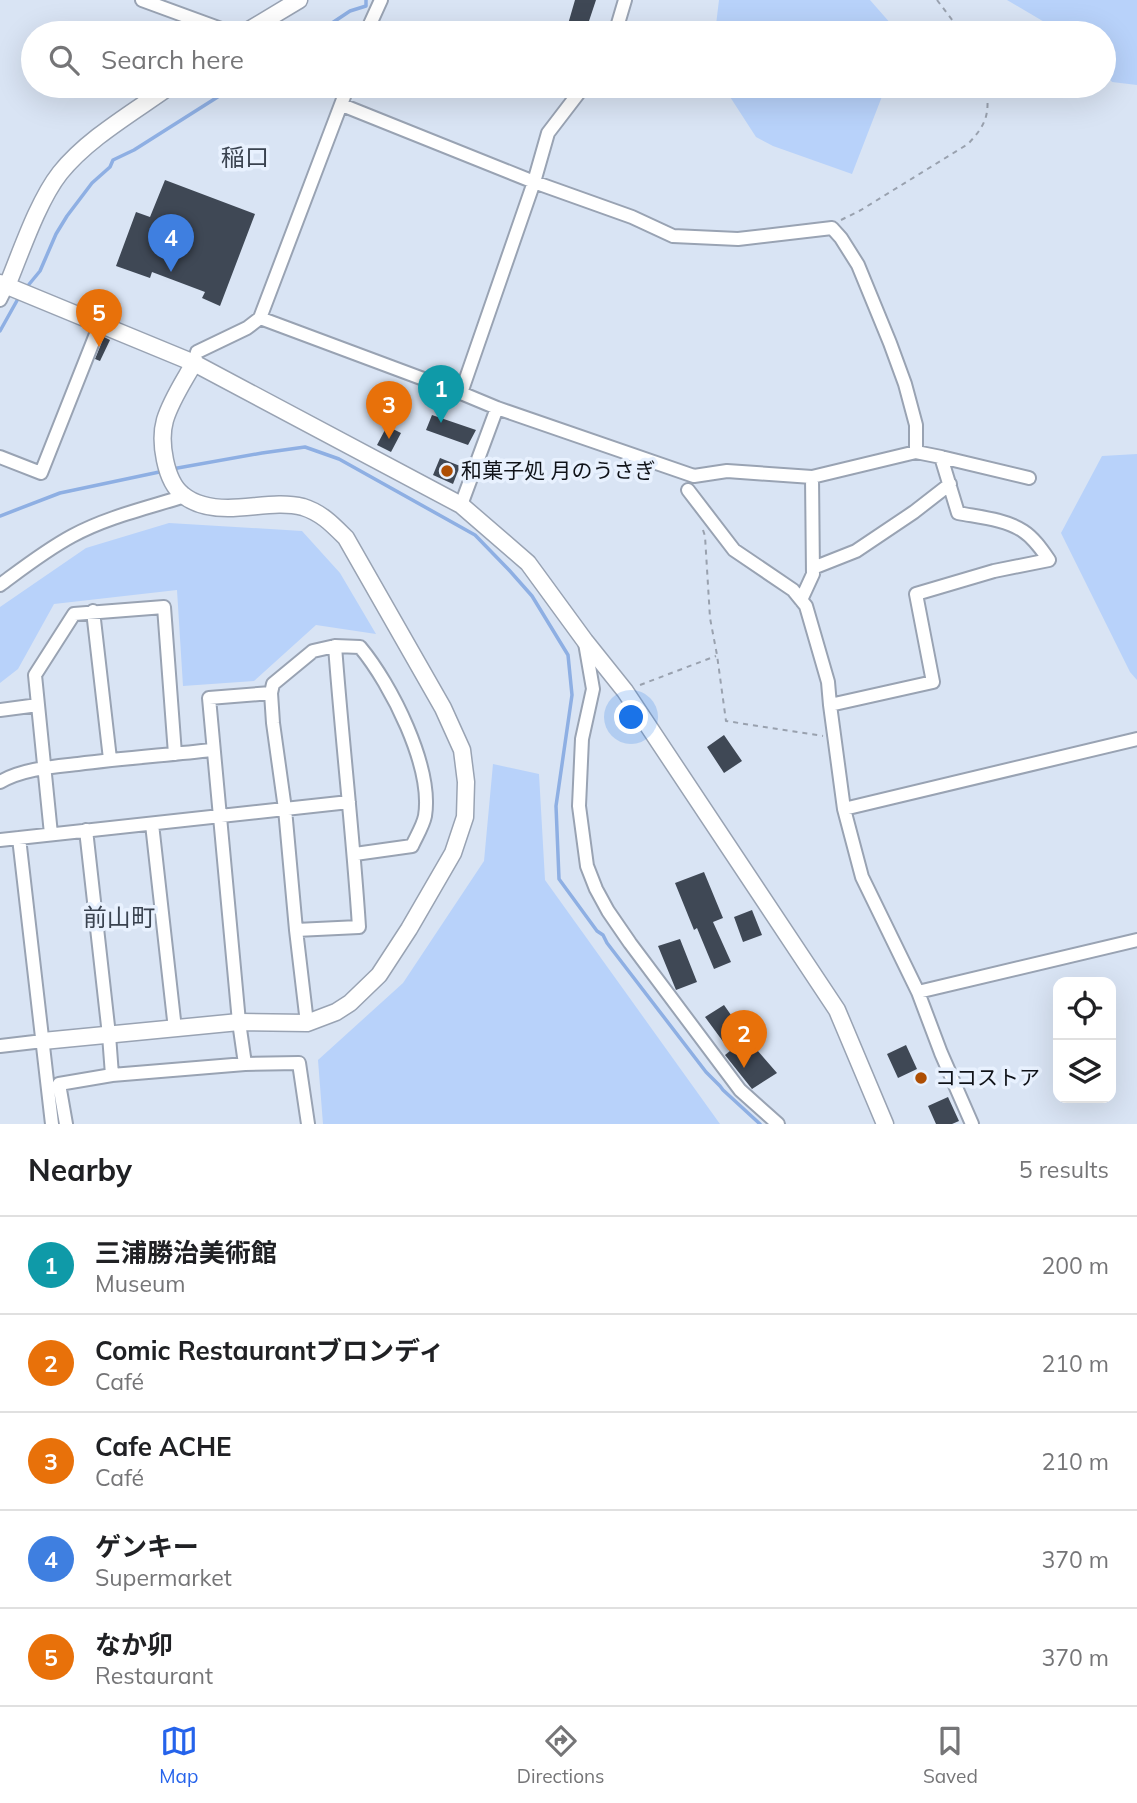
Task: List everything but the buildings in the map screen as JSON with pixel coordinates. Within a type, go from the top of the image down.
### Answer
[{"type":"street","points":[[142,0],[199,21]]},
{"type":"street","points":[[264,21],[299,0]]},
{"type":"street","points":[[372,21],[382,0]]},
{"type":"street","points":[[618,21],[625,0]]},
{"type":"street","points":[[153,98],[85,147],[59,174],[41,205],[2,290],[100,324],[194,363],[461,505],[528,563],[625,691],[837,1010],[885,1124]]},
{"type":"street","points":[[0,1045],[240,1022],[307,1023],[336,1012],[350,1003],[379,975],[453,853],[465,817],[466,782],[462,750],[443,708],[346,538],[326,518],[305,508],[289,505],[228,508],[196,503],[182,495],[169,474],[162,451],[165,419],[197,352],[247,328],[260,318],[344,98]]},
{"type":"street","points":[[461,393],[534,182],[548,133],[575,98]]},
{"type":"street","points":[[342,105],[534,182],[632,217],[673,236],[738,239],[832,228],[858,265],[890,343],[916,425],[916,452]]},
{"type":"street","points":[[260,318],[497,408],[694,476],[727,471],[811,477],[916,452],[1029,478]]},
{"type":"street","points":[[0,457],[41,473],[100,324]]},
{"type":"street","points":[[461,505],[497,408]]},
{"type":"street","points":[[830,705],[933,682],[916,594],[994,571],[1049,560],[1035,541],[1022,530],[1004,523],[958,513],[941,457]]},
{"type":"street","points":[[801,600],[813,574],[811,477]]},
{"type":"street","points":[[813,568],[856,551],[950,484]]},
{"type":"street","points":[[688,490],[734,550],[793,590],[806,606],[828,682],[844,809],[862,877],[918,992],[972,1124]]},
{"type":"street","points":[[0,585],[71,536],[100,523],[182,495]]},
{"type":"street","points":[[51,834],[35,675],[74,614],[164,607],[175,754]]},
{"type":"street","points":[[93,611],[110,759]]},
{"type":"street","points":[[585,641],[593,688],[582,739],[579,806],[587,866],[596,889],[630,943],[740,1090],[778,1124]]},
{"type":"street","points":[[307,1023],[285,809],[272,723],[271,693],[273,684],[313,651],[335,646],[360,647],[375,665],[410,734],[425,781],[425,817],[412,846],[355,854]]},
{"type":"street","points":[[296,930],[359,927],[355,854],[335,646]]},
{"type":"street","points":[[245,1065],[209,698],[271,693]]},
{"type":"street","points":[[0,709],[38,705]]},
{"type":"street","points":[[844,809],[1137,739]]},
{"type":"street","points":[[0,782],[13,775],[45,768],[212,750]]},
{"type":"street","points":[[0,840],[349,802]]},
{"type":"street","points":[[152,824],[175,1029]]},
{"type":"street","points":[[86,830],[112,1075]]},
{"type":"street","points":[[19,838],[52,1124]]},
{"type":"street","points":[[918,992],[1137,940]]},
{"type":"street","points":[[66,1124],[59,1084],[112,1075],[299,1063],[308,1124]]},
{"type":"path","points":[[937,0],[953,21]]},
{"type":"path","points":[[832,228],[844,218],[872,204],[968,144],[981,131],[987,116],[986,98]]},
{"type":"path","points":[[701,525],[705,536],[710,618],[726,721],[834,738]]},
{"type":"path","points":[[625,691],[717,655]]},
{"type":"shaded area","points":[[719,0],[870,0],[888,21],[716,21]]},
{"type":"shaded area","points":[[1007,0],[1137,0],[1137,85],[1116,82],[1116,21],[1043,21]]},
{"type":"shaded area","points":[[731,98],[881,98],[852,174],[773,146],[756,137]]},
{"type":"shaded area","points":[[1137,454],[1137,680],[1130,672],[1061,533],[1102,456]]},
{"type":"shaded area","points":[[169,523],[302,531],[340,573],[376,634],[316,625],[254,681],[183,686],[177,590],[54,604],[18,669],[0,683],[0,607],[86,548]]},
{"type":"shaded area","points":[[493,764],[539,774],[545,880],[720,1124],[323,1124],[318,1060],[403,983],[484,861]]},
{"type":"waterway","points":[[335,21],[350,11],[366,6],[366,0]]},
{"type":"waterway","points":[[26,288],[40,271],[67,216],[92,183],[110,167],[113,160],[134,150],[216,98]]},
{"type":"waterway","points":[[0,331],[19,297]]},
{"type":"waterway","points":[[172,469],[305,447],[339,459],[475,535],[509,570],[532,596],[568,655],[572,695],[556,806],[559,879],[706,1072],[760,1124]]},
{"type":"waterway","points":[[0,516],[60,493],[164,471]]},
{"type":"place","name":"ゲンキー","points":[[171,272]]},
{"type":"place","name":"なか卯","points":[[99,347]]},
{"type":"place","name":"三浦勝治美術館","points":[[441,423]]},
{"type":"place","name":"Cafe ACHE","points":[[389,439]]},
{"type":"place","name":"和菓子処 月のうさぎ","points":[[447,471]]},
{"type":"place","name":"Comic Restaurantブロンディ","points":[[744,1068]]},
{"type":"place","name":"ココストア","points":[[921,1078]]},
{"type":"district","name":"稲口","points":[[245,158]]},
{"type":"district","name":"前山町","points":[[119,918]]}]
